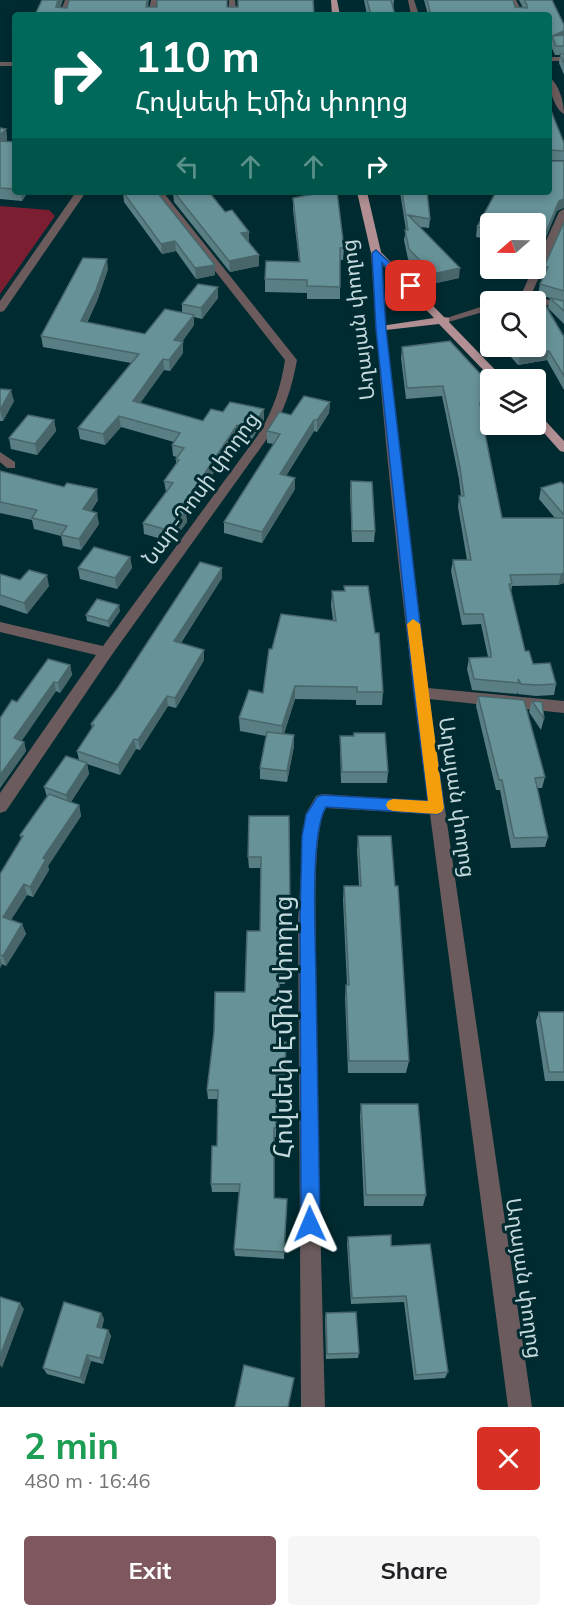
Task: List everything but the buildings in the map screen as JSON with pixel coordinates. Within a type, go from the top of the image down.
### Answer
[{"type":"main road","name":"Աղայան փողոց","points":[[363,195],[376,253]]},
{"type":"main road","points":[[376,253],[445,320],[490,369]]},
{"type":"main road","points":[[381,329],[445,320]]},
{"type":"main road","points":[[546,428],[564,447]]},
{"type":"street","points":[[552,85],[563,107]]},
{"type":"street","points":[[0,309],[79,195]]},
{"type":"street","name":"Նար-Դոսի փողոց","points":[[0,806],[106,652],[278,413],[286,391],[291,360],[160,195]]},
{"type":"street","points":[[528,291],[564,212]]},
{"type":"street","name":"Աղայան փողոց","points":[[376,253],[381,329],[421,693],[520,1407]]},
{"type":"street","points":[[546,302],[564,307]]},
{"type":"street","points":[[445,320],[480,310]]},
{"type":"street","points":[[0,456],[11,465]]},
{"type":"street","points":[[0,627],[106,652]]},
{"type":"street","points":[[421,693],[564,707]]},
{"type":"street","name":"Հովսեփ Էմին փողոց","points":[[314,1407],[307,1063],[310,836],[313,815],[322,801],[437,808]]},
{"type":"shaded area","points":[[0,206],[49,210],[55,216],[0,294]]},
{"type":"slow traffic","points":[[393,805],[437,808],[413,624]]},
{"type":"route","points":[[310,1224],[307,1063],[308,920],[310,836],[313,815],[322,801],[437,808],[421,693],[381,329],[376,253],[411,286]]}]
